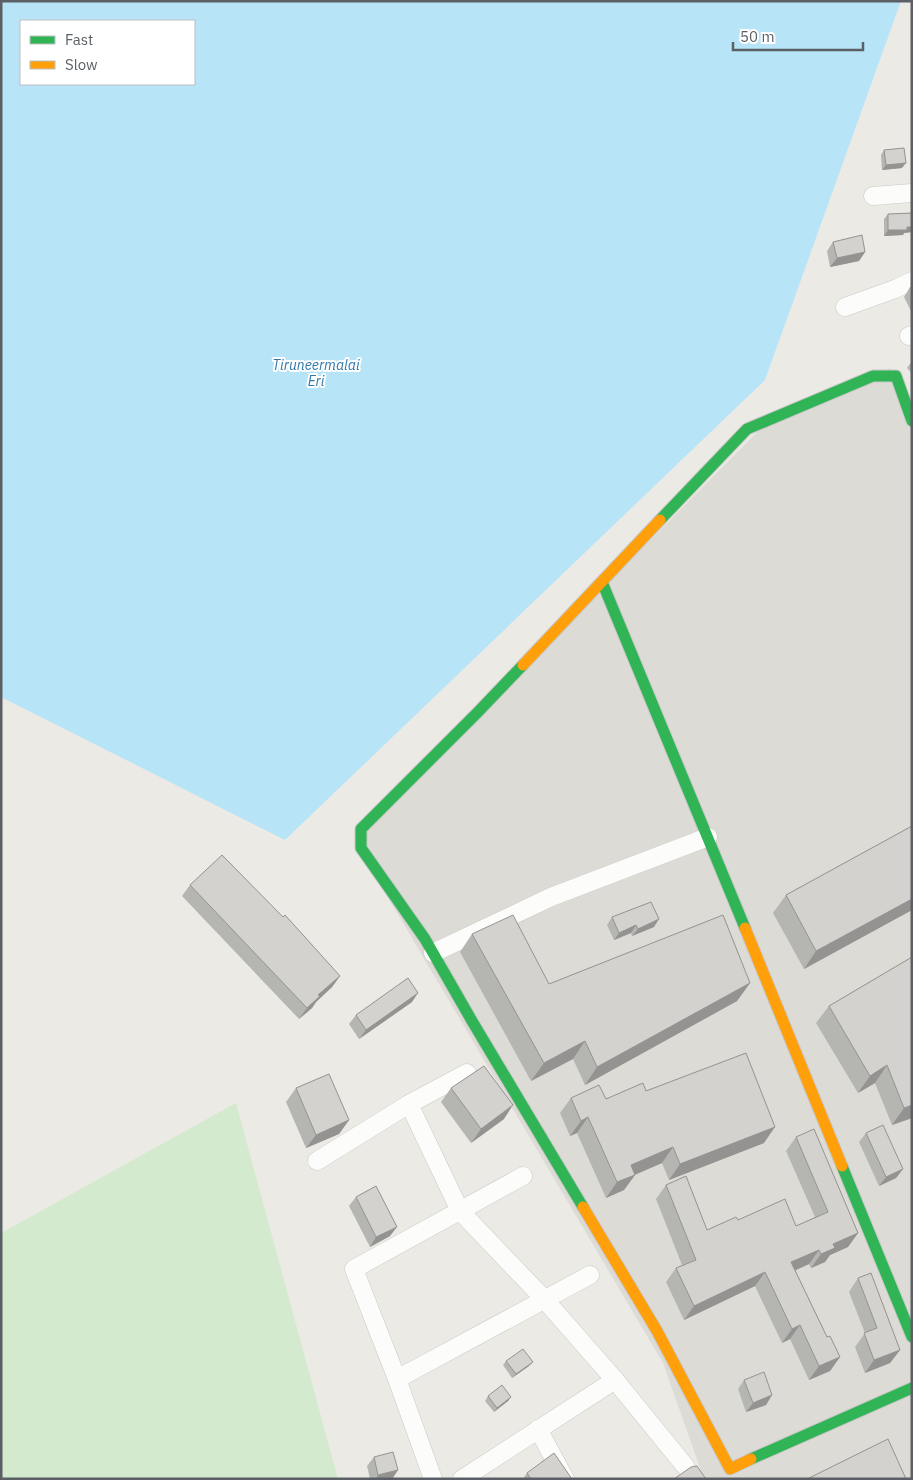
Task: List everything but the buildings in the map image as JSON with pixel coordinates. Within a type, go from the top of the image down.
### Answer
[{"type":"street","points":[[873,196],[912,193]]},
{"type":"street","points":[[845,307],[912,281]]},
{"type":"street","points":[[912,422],[896,376],[873,376],[747,429],[471,719],[362,830],[362,848],[433,953],[657,1332],[730,1469],[912,1388]]},
{"type":"street","points":[[602,582],[912,1337]]},
{"type":"street","points":[[433,953],[551,897],[708,837]]},
{"type":"street","points":[[316,1161],[409,1104],[468,1073]]},
{"type":"street","points":[[409,1104],[460,1211],[545,1300],[615,1380],[685,1466]]},
{"type":"street","points":[[433,1479],[354,1269],[524,1176]]},
{"type":"street","points":[[396,1379],[590,1275]]},
{"type":"street","points":[[462,1479],[615,1380]]},
{"type":"street","points":[[538,1430],[565,1479]]},
{"type":"shaded area","points":[[890,368],[912,420],[912,1479],[704,1479],[663,1363],[354,840],[759,430]]},
{"type":"green space","points":[[236,1103],[338,1479],[1,1479],[1,1233]]},
{"type":"water","name":"Tiruneermalai Eri","points":[[1,1],[901,1],[765,380],[285,840],[1,697]]},
{"type":"traffic: fast","points":[[660,520],[747,429],[873,376],[896,376],[912,421]]},
{"type":"traffic: fast","points":[[602,582],[745,928]]},
{"type":"traffic: fast","points":[[523,665],[361,829],[361,848],[425,939],[583,1207]]},
{"type":"traffic: fast","points":[[842,1166],[912,1337]]},
{"type":"traffic: fast","points":[[751,1459],[912,1388]]},
{"type":"traffic: slow","points":[[523,665],[660,520]]},
{"type":"traffic: slow","points":[[745,928],[842,1166]]},
{"type":"traffic: slow","points":[[583,1207],[657,1331],[730,1469],[751,1459]]}]
